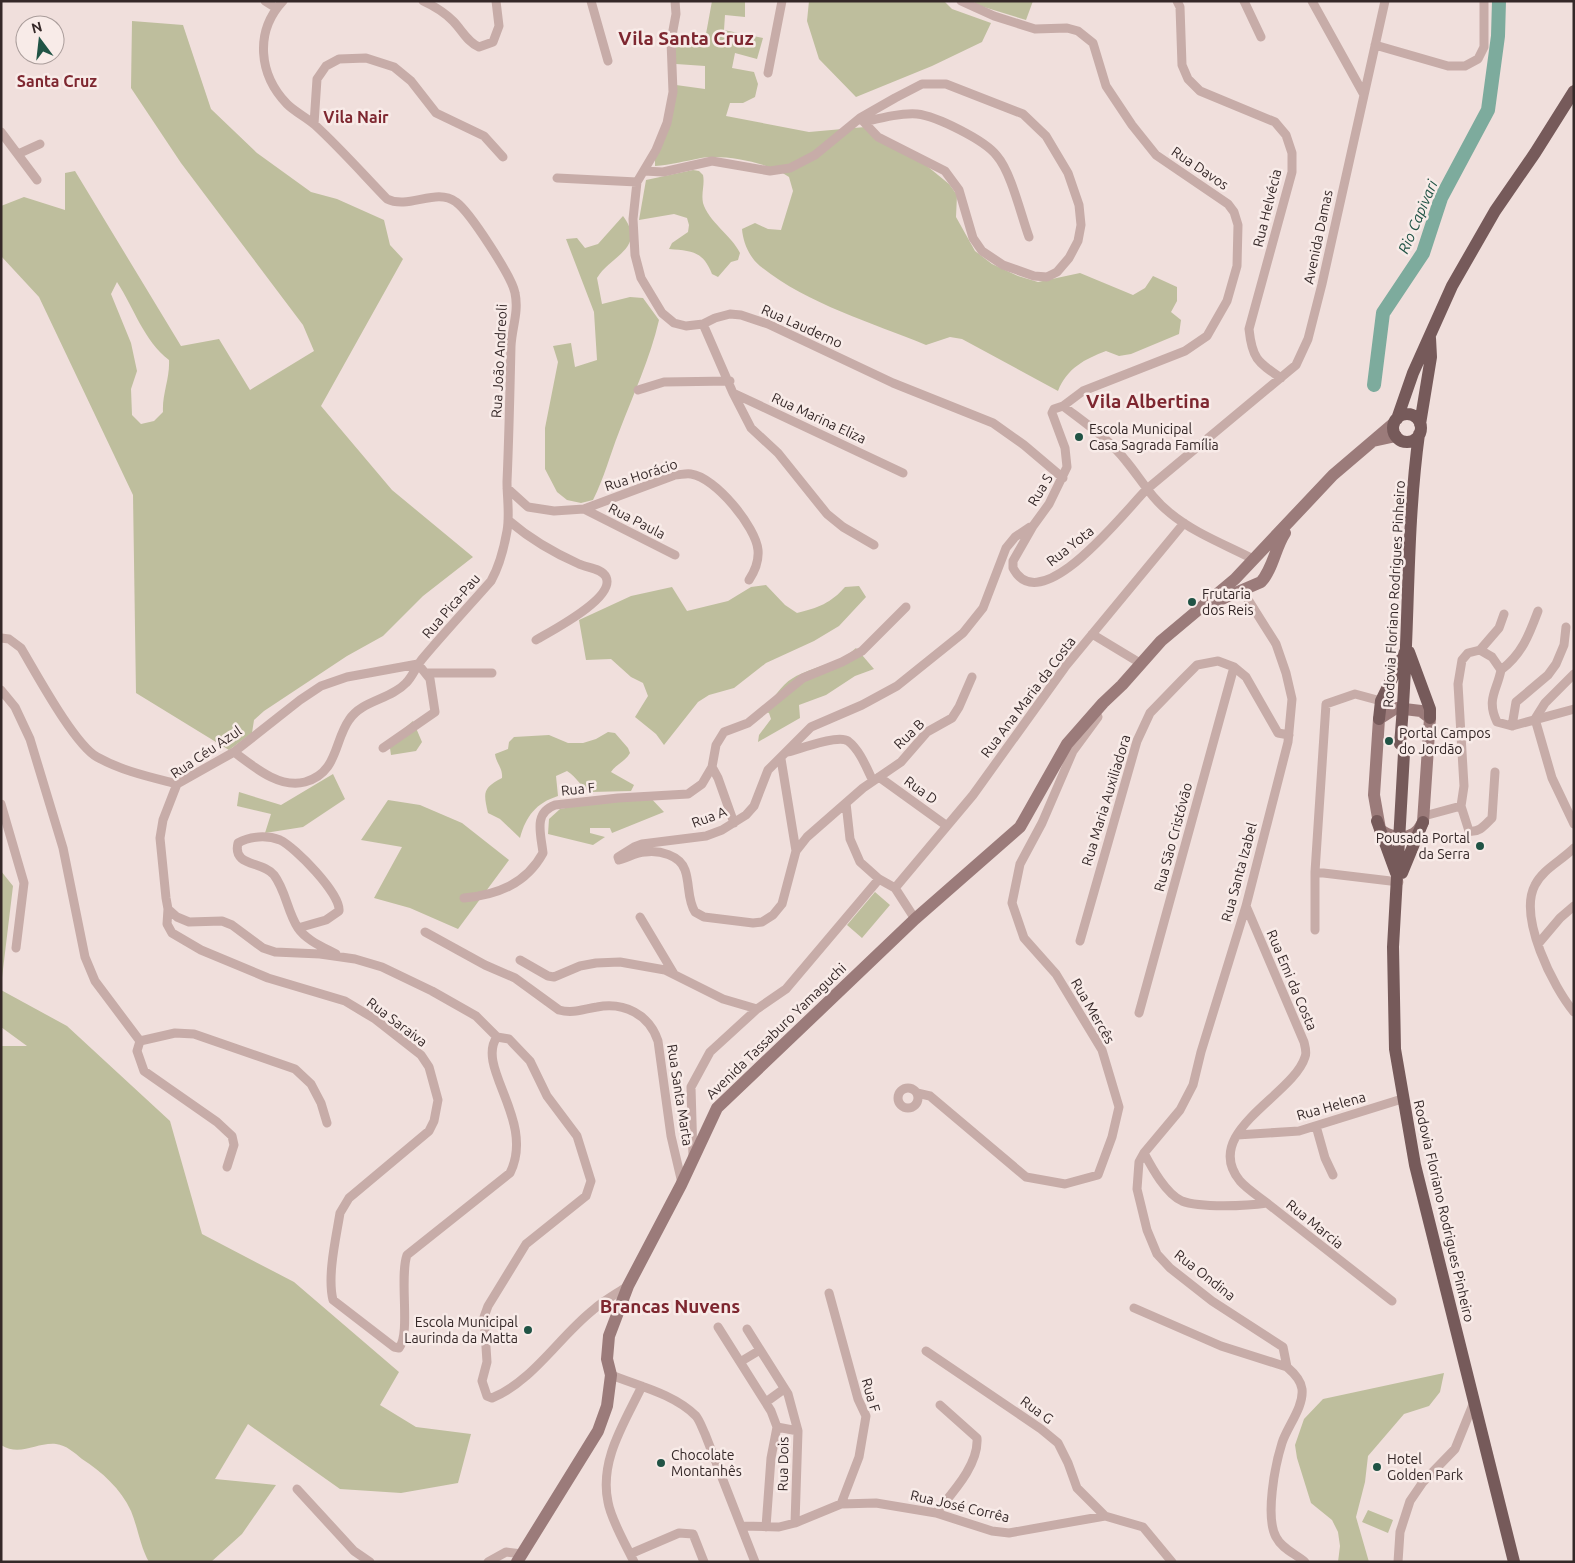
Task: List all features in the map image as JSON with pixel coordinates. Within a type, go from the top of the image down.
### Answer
[{"type":"main road","name":"Rodovia Floriano Rodrigues Pinheiro","points":[[1414,468],[1397,430],[1413,373],[1452,286],[1495,211],[1535,153],[1574,91]]},
{"type":"main road","name":"Rodovia Floriano Rodrigues Pinheiro","points":[[1430,338],[1431,357],[1414,468],[1408,648],[1403,721],[1399,881],[1393,947],[1395,1049],[1402,1099],[1416,1165],[1514,1562]]},
{"type":"main road","points":[[1410,415],[1420,429],[1411,442],[1397,430],[1410,415]]},
{"type":"main road","points":[[1379,719],[1381,701],[1408,648]]},
{"type":"main road","points":[[1408,648],[1430,709],[1430,718]]},
{"type":"main road","points":[[1399,881],[1423,819]]},
{"type":"main road","points":[[1377,821],[1399,881]]},
{"type":"street","points":[[265,1],[276,8]]},
{"type":"street","name":"Rua João Andreoli","points":[[283,1],[276,8],[266,32],[262,58],[270,82],[288,105],[314,124],[387,199],[395,203],[406,204],[436,197],[447,198],[457,202],[490,246],[515,290],[518,307],[512,339],[507,504]]},
{"type":"street","points":[[422,1],[439,8],[472,44],[486,46],[493,42],[499,26],[496,1]]},
{"type":"street","points":[[591,1],[608,61]]},
{"type":"street","points":[[557,178],[637,182],[667,123],[673,92],[671,40],[676,14],[675,1]]},
{"type":"street","points":[[768,74],[782,1]]},
{"type":"street","name":"Rua Davos","points":[[961,1],[994,16],[1035,29],[1067,28],[1078,31],[1093,43],[1106,86],[1132,125],[1156,155],[1228,204],[1234,212],[1238,225],[1237,266],[1232,284],[1227,301],[1207,336],[1185,351],[1083,392],[1059,407]]},
{"type":"street","name":"Rua Helvécia","points":[[1177,1],[1180,7],[1182,65],[1188,79],[1200,90],[1275,122],[1286,135],[1292,153],[1292,172],[1249,329],[1251,350],[1262,365],[1281,378]]},
{"type":"street","points":[[1244,1],[1261,37]]},
{"type":"street","points":[[1312,1],[1363,93]]},
{"type":"street","name":"Avenida Damas","points":[[1147,489],[1296,365],[1308,339],[1385,1]]},
{"type":"street","points":[[1375,45],[1448,66],[1466,66],[1478,59],[1484,46],[1484,1]]},
{"type":"street","points":[[314,124],[317,79],[326,66],[339,59],[366,58],[394,67],[411,81],[436,113],[484,136],[503,157]]},
{"type":"street","points":[[644,171],[663,172],[712,161],[770,171],[790,168],[814,155],[862,120],[894,98],[922,84],[934,82],[946,84],[1023,114],[1046,136],[1068,173],[1079,205],[1081,225],[1078,241],[1069,258],[1057,272],[1047,276],[1034,276],[1003,265],[982,252],[973,238],[959,190],[945,171],[878,137],[862,120]]},
{"type":"street","points":[[862,120],[916,114],[929,117],[986,144],[998,157],[1005,170],[1029,237]]},
{"type":"street","points":[[1,132],[37,180]]},
{"type":"street","points":[[18,154],[40,144]]},
{"type":"street","name":"Rua Lauderno","points":[[637,182],[633,219],[635,255],[641,278],[662,313],[674,324],[686,326],[703,324],[730,314],[741,315],[768,324],[893,383],[993,423],[1024,445],[1063,478]]},
{"type":"street","points":[[703,324],[730,381],[733,393],[751,428],[778,453],[827,514],[843,527],[874,545]]},
{"type":"street","points":[[638,390],[664,382],[730,381]]},
{"type":"street","name":"Rua Marina Eliza","points":[[733,393],[903,473]]},
{"type":"street","points":[[1059,407],[1115,448],[1147,489],[1170,514],[1253,559],[1264,562],[1269,570]]},
{"type":"street","name":"Rua S","points":[[1033,526],[1049,504],[1067,467],[1065,448],[1053,419],[1059,407]]},
{"type":"street","points":[[1198,612],[1238,576],[1333,475],[1374,441],[1397,430]]},
{"type":"street","name":"Rua Horácio","points":[[584,509],[675,475],[691,474],[703,479],[722,494],[750,528],[758,551],[755,569],[749,580]]},
{"type":"street","name":"Rua Paula","points":[[507,488],[518,500],[528,507],[537,510],[584,509],[675,555]]},
{"type":"street","name":"Rua Yota","points":[[1033,526],[1013,561],[1013,568],[1022,578],[1030,581],[1042,581],[1054,577],[1084,556],[1109,533],[1130,505],[1147,489]]},
{"type":"street","name":"Rua Pica-Pau","points":[[234,752],[282,782],[294,784],[308,781],[326,769],[337,752],[343,729],[350,718],[361,708],[390,694],[405,684],[418,664],[491,581],[499,567],[508,520],[507,504]]},
{"type":"street","points":[[1198,612],[1261,582],[1269,570],[1278,544],[1297,514]]},
{"type":"street","points":[[508,520],[547,549],[582,566],[602,572],[606,576],[607,583],[604,592],[591,604],[536,640]]},
{"type":"street","name":"Rua Ana Maria da Costa","points":[[895,888],[973,795],[1065,667],[1184,523]]},
{"type":"street","name":"Rua A","points":[[796,851],[782,904],[773,915],[762,922],[753,924],[704,917],[694,912],[688,893],[685,870],[680,862],[669,854],[645,852],[619,860],[618,857],[634,847],[706,836],[734,823],[754,806],[765,775],[811,726],[862,705],[897,686],[963,633],[983,608],[1006,548],[1015,537],[1033,526]]},
{"type":"street","points":[[1238,576],[1238,583],[1242,590]]},
{"type":"street","name":"Rua Santa Izabel","points":[[1144,1153],[1180,1110],[1193,1085],[1201,1052],[1246,906],[1289,735],[1292,699],[1286,673],[1276,644],[1242,590]]},
{"type":"street","name":"Rua F","points":[[464,898],[489,896],[528,874],[543,853],[540,826],[541,815],[546,808],[555,805],[618,798],[688,794],[702,784],[712,767],[716,745],[724,732],[748,723],[803,678],[842,662],[862,650],[906,608]]},
{"type":"street","points":[[1538,611],[1525,645],[1517,656],[1500,670],[1491,698],[1492,711],[1497,722],[1512,726],[1574,709]]},
{"type":"street","name":"Avenida Tassaburo Yamaguchi","points":[[520,1558],[598,1431],[607,1406],[611,1375],[607,1359],[609,1336],[628,1286],[682,1183],[717,1108],[914,919],[1020,827],[1067,744],[1161,641],[1198,612]]},
{"type":"street","points":[[1495,772],[1492,818],[1482,828],[1474,832],[1469,831],[1460,806],[1464,786],[1458,684],[1462,660],[1468,653],[1480,650],[1498,628],[1504,614]]},
{"type":"street","points":[[1512,726],[1516,702],[1548,675],[1556,664],[1564,645],[1566,626]]},
{"type":"street","points":[[1092,634],[1140,663]]},
{"type":"street","points":[[1,638],[9,640],[21,648],[81,743],[96,757],[125,770],[177,784]]},
{"type":"street","points":[[1480,650],[1492,657],[1500,670]]},
{"type":"street","name":"Rua Maria Auxiliadora","points":[[1080,941],[1137,741],[1150,713],[1197,665],[1218,661],[1234,667]]},
{"type":"street","points":[[384,748],[435,712],[427,673],[418,664]]},
{"type":"street","name":"Rua Céu Azul","points":[[168,909],[160,838],[163,820],[177,784],[234,752],[300,700],[321,686],[347,677],[418,664]]},
{"type":"street","points":[[1234,667],[1246,677],[1278,733],[1289,735]]},
{"type":"street","name":"Rua São Cristóvão","points":[[1139,1013],[1234,667]]},
{"type":"street","points":[[427,673],[492,673]]},
{"type":"street","points":[[1574,674],[1545,703],[1535,720],[1552,778],[1574,824]]},
{"type":"street","name":"Rua B","points":[[796,851],[808,837],[846,803],[901,762],[927,732],[952,718],[972,677]]},
{"type":"street","name":"Rua Mercês","points":[[917,1093],[930,1096],[1026,1177],[1065,1184],[1098,1175],[1112,1137],[1119,1107],[1102,1050],[1056,974],[1024,938],[1012,903],[1020,864],[1042,824],[1073,751],[1122,685]]},
{"type":"street","points":[[1,690],[15,708],[32,748],[63,848],[85,957],[95,981],[140,1041]]},
{"type":"street","points":[[1315,930],[1315,872],[1326,704],[1355,694],[1381,701]]},
{"type":"street","points":[[1396,708],[1421,710],[1430,718],[1423,819],[1413,835],[1384,834],[1377,821],[1374,795],[1379,719],[1396,708]]},
{"type":"street","name":"Rua D","points":[[785,755],[841,739],[848,741],[876,779],[947,826]]},
{"type":"street","points":[[785,755],[782,777],[796,851]]},
{"type":"street","points":[[712,767],[718,778],[734,823]]},
{"type":"street","points":[[846,803],[854,851],[860,862],[879,879],[895,888],[914,919]]},
{"type":"street","points":[[1,804],[24,883],[16,948]]},
{"type":"street","points":[[1423,819],[1460,806]]},
{"type":"street","points":[[298,928],[334,915],[339,911],[337,901],[307,861],[279,840],[260,837],[238,843],[236,850],[238,856],[272,873],[284,894],[298,928],[307,937],[340,957]]},
{"type":"street","points":[[1574,848],[1547,870],[1535,885],[1531,898],[1532,926],[1538,944],[1564,1001],[1574,1012]]},
{"type":"street","points":[[1315,872],[1399,881]]},
{"type":"street","points":[[693,1160],[691,1087],[710,1052],[756,1009],[786,989],[879,879]]},
{"type":"street","name":"Rua Emi da Costa","points":[[1246,906],[1304,1042],[1306,1056],[1295,1074],[1242,1127],[1231,1144],[1231,1167],[1240,1181],[1267,1202]]},
{"type":"street","points":[[1538,944],[1560,918],[1574,906]]},
{"type":"street","points":[[168,909],[177,917],[189,922],[222,921],[232,925],[263,948],[274,952],[340,957],[382,967],[432,991],[476,1016],[497,1037],[510,1038],[530,1061],[547,1096],[577,1136],[591,1181],[586,1196],[526,1244],[488,1306],[484,1317],[487,1362],[482,1381],[487,1396],[492,1398],[501,1394],[529,1372],[593,1310],[628,1286]]},
{"type":"street","name":"Rua Saraiva","points":[[168,909],[167,924],[172,933],[201,950],[268,978],[345,1002],[375,1019],[421,1055],[429,1067],[438,1100],[434,1120],[429,1131],[349,1198],[340,1213],[333,1267],[331,1293],[337,1306],[394,1347],[399,1348],[402,1344],[404,1332],[404,1271],[407,1255],[502,1179],[513,1166],[517,1142],[515,1124],[492,1063],[491,1051],[497,1037]]},
{"type":"street","points":[[640,917],[674,974]]},
{"type":"street","name":"Rua Santa Marta","points":[[426,932],[485,965],[516,978],[559,1010],[566,1012],[599,1006],[624,1006],[636,1012],[654,1029],[658,1041],[671,1136],[682,1183]]},
{"type":"street","points":[[520,960],[548,976],[554,977],[580,966],[596,963],[620,962],[665,970],[723,999],[756,1009]]},
{"type":"street","points":[[140,1041],[175,1032],[194,1034],[295,1068],[311,1084],[321,1103],[327,1123]]},
{"type":"street","points":[[140,1041],[137,1050],[144,1071],[217,1122],[232,1136],[234,1145],[227,1167]]},
{"type":"street","name":"Rua Helena","points":[[1237,1135],[1299,1131],[1402,1099]]},
{"type":"street","points":[[1316,1126],[1325,1158],[1333,1175]]},
{"type":"street","name":"Rua Marcia","points":[[1144,1153],[1162,1184],[1182,1201],[1222,1205],[1267,1202],[1392,1300]]},
{"type":"street","name":"Rua Ondina","points":[[1144,1153],[1139,1162],[1137,1189],[1147,1230],[1157,1254],[1170,1268],[1212,1301],[1283,1348],[1287,1367],[1294,1372],[1302,1390],[1301,1400],[1282,1444],[1274,1485],[1270,1521],[1282,1545],[1305,1562]]},
{"type":"street","name":"Rua F","points":[[829,1293],[858,1399],[866,1416],[860,1457],[841,1504]]},
{"type":"street","points":[[1134,1308],[1221,1346],[1287,1367]]},
{"type":"street","points":[[718,1327],[766,1402],[777,1427],[771,1458],[766,1527]]},
{"type":"street","name":"Rua Dois","points":[[747,1329],[788,1394],[798,1431],[795,1523]]},
{"type":"street","points":[[740,1362],[760,1350]]},
{"type":"street","name":"Rua G","points":[[926,1351],[1041,1429],[1058,1443],[1068,1462],[1077,1488],[1105,1516]]},
{"type":"street","points":[[611,1375],[642,1386],[676,1402],[696,1417],[705,1434],[755,1562]]},
{"type":"street","points":[[642,1386],[608,1457],[606,1477],[608,1503],[632,1558],[679,1533],[693,1534],[704,1562]]},
{"type":"street","points":[[766,1402],[784,1389]]},
{"type":"street","points":[[1398,1562],[1400,1532],[1410,1501],[1423,1482],[1455,1450],[1474,1401]]},
{"type":"street","points":[[936,1513],[956,1488],[978,1450],[977,1438],[940,1405]]},
{"type":"street","points":[[777,1427],[798,1431]]},
{"type":"street","points":[[297,1489],[354,1551],[370,1562]]},
{"type":"street","name":"Rua José Corrêa","points":[[742,1526],[779,1527],[795,1523],[841,1504],[876,1503],[936,1513],[992,1531],[1009,1533],[1105,1516],[1143,1527],[1172,1562]]},
{"type":"street","points":[[488,1562],[506,1552],[520,1558]]},
{"type":"green space","points":[[712,1],[745,1],[745,17],[725,15],[724,30],[763,38],[757,59],[735,53],[732,68],[754,72],[758,84],[755,97],[743,103],[730,103],[726,116],[809,132],[865,127],[927,166],[949,184],[957,195],[956,217],[975,251],[992,264],[1018,276],[1038,282],[1080,273],[1133,295],[1145,288],[1153,276],[1177,287],[1177,301],[1171,312],[1181,320],[1179,334],[1131,354],[1119,356],[1106,351],[1091,357],[1066,376],[1058,391],[962,339],[950,337],[926,345],[840,311],[797,291],[778,279],[760,266],[750,254],[745,244],[742,229],[755,223],[768,229],[781,230],[793,191],[789,177],[759,164],[722,157],[701,158],[655,166],[655,154],[676,85],[705,89],[705,66],[676,64],[672,47],[704,45]]},
{"type":"green space","points":[[809,1],[944,1],[952,9],[991,23],[982,42],[932,66],[856,97],[819,59],[807,21]]},
{"type":"green space","points":[[975,1],[1033,1],[1026,20],[974,4]]},
{"type":"green space","points":[[132,21],[183,25],[211,109],[257,153],[311,192],[337,199],[384,220],[390,245],[403,259],[321,406],[392,490],[473,557],[423,596],[383,636],[347,656],[264,711],[254,720],[252,733],[229,750],[136,693],[133,495],[39,297],[1,256],[1,206],[24,197],[65,210],[65,173],[75,171],[181,346],[219,339],[250,390],[314,351],[303,325],[181,163],[131,88]],"holes":[[[117,282],[146,334],[169,360],[163,412],[154,421],[141,424],[132,415],[131,389],[137,371],[131,343],[111,294]]]},
{"type":"green space","points":[[693,170],[699,171],[703,175],[703,203],[706,210],[740,253],[738,260],[731,262],[718,277],[712,274],[705,261],[696,254],[669,249],[672,243],[688,232],[687,218],[674,214],[639,220],[646,180]]},
{"type":"green space","points":[[623,216],[631,236],[629,244],[597,278],[602,304],[630,297],[643,298],[659,320],[646,363],[597,492],[593,500],[581,503],[567,500],[557,492],[545,469],[545,428],[558,362],[553,346],[571,343],[575,367],[597,360],[594,312],[566,239],[577,238],[585,248],[598,244]]},
{"type":"green space","points":[[766,585],[785,605],[797,613],[824,604],[845,587],[859,586],[866,597],[839,626],[814,641],[766,663],[734,688],[709,695],[698,702],[664,745],[656,734],[635,717],[648,696],[643,683],[631,677],[611,659],[586,660],[579,620],[631,596],[672,587],[687,611],[728,601],[751,587]]},
{"type":"green space","points":[[856,648],[874,669],[855,676],[826,695],[799,705],[800,718],[758,742],[759,735],[771,719],[769,713],[759,710],[788,681],[842,658]]},
{"type":"green space","points":[[413,721],[422,742],[416,751],[391,755],[389,741]]},
{"type":"green space","points":[[608,732],[615,733],[630,753],[611,772],[634,785],[631,791],[591,792],[584,788],[567,771],[556,776],[558,796],[544,802],[533,811],[525,823],[520,838],[500,819],[488,813],[485,800],[486,791],[491,785],[502,778],[495,754],[508,749],[509,742],[514,737],[549,735],[568,743],[583,743],[596,739]]},
{"type":"green space","points":[[333,774],[345,799],[303,827],[265,833],[271,814],[237,806],[239,792],[281,805]]},
{"type":"green space","points":[[646,793],[664,812],[612,833],[610,828],[590,828],[590,833],[605,837],[593,845],[548,834],[549,819],[560,809]]},
{"type":"green space","points":[[388,800],[420,805],[462,823],[509,860],[458,929],[410,908],[374,898],[402,847],[361,840]]},
{"type":"green space","points":[[1,871],[13,886],[1,986]]},
{"type":"green space","points":[[875,892],[890,905],[862,938],[847,925]]},
{"type":"green space","points":[[1,990],[67,1026],[170,1121],[202,1234],[294,1282],[399,1372],[380,1405],[416,1427],[471,1434],[458,1483],[401,1493],[340,1489],[248,1424],[215,1479],[276,1485],[242,1534],[211,1562],[149,1562],[127,1503],[116,1488],[97,1470],[60,1445],[49,1444],[15,1450],[1,1445],[1,1046],[27,1046],[1,1027]]},
{"type":"green space","points":[[1444,1373],[1440,1392],[1429,1406],[1404,1414],[1368,1456],[1365,1482],[1356,1517],[1369,1562],[1338,1562],[1340,1546],[1338,1532],[1332,1520],[1311,1503],[1297,1458],[1295,1445],[1304,1419],[1323,1399]]},
{"type":"green space","points":[[1368,1510],[1393,1520],[1388,1533],[1362,1522]]},
{"type":"waterway","name":"Rio Capivari","points":[[1374,385],[1383,313],[1423,253],[1441,198],[1488,110],[1498,36],[1499,1]]},
{"type":"place","name":"Escola Municipal Casa Sagrada Família","points":[[1079,437]]},
{"type":"place","name":"Frutaria dos Reis","points":[[1192,602]]},
{"type":"place","name":"Portal Campos do Jordão","points":[[1389,741]]},
{"type":"place","name":"Pousada Portal da Serra","points":[[1480,846]]},
{"type":"place","name":"Escola Municipal Laurinda da Matta","points":[[528,1330]]},
{"type":"place","name":"Chocolate Montanhês","points":[[661,1463]]},
{"type":"place","name":"Hotel Golden Park","points":[[1377,1467]]},
{"type":"district","name":"Vila Santa Cruz","points":[[686,38]]},
{"type":"district","name":"Santa Cruz","points":[[57,81]]},
{"type":"district","name":"Vila Nair","points":[[356,117]]},
{"type":"district","name":"Vila Albertina","points":[[1148,401]]},
{"type":"district","name":"Brancas Nuvens","points":[[670,1306]]}]
